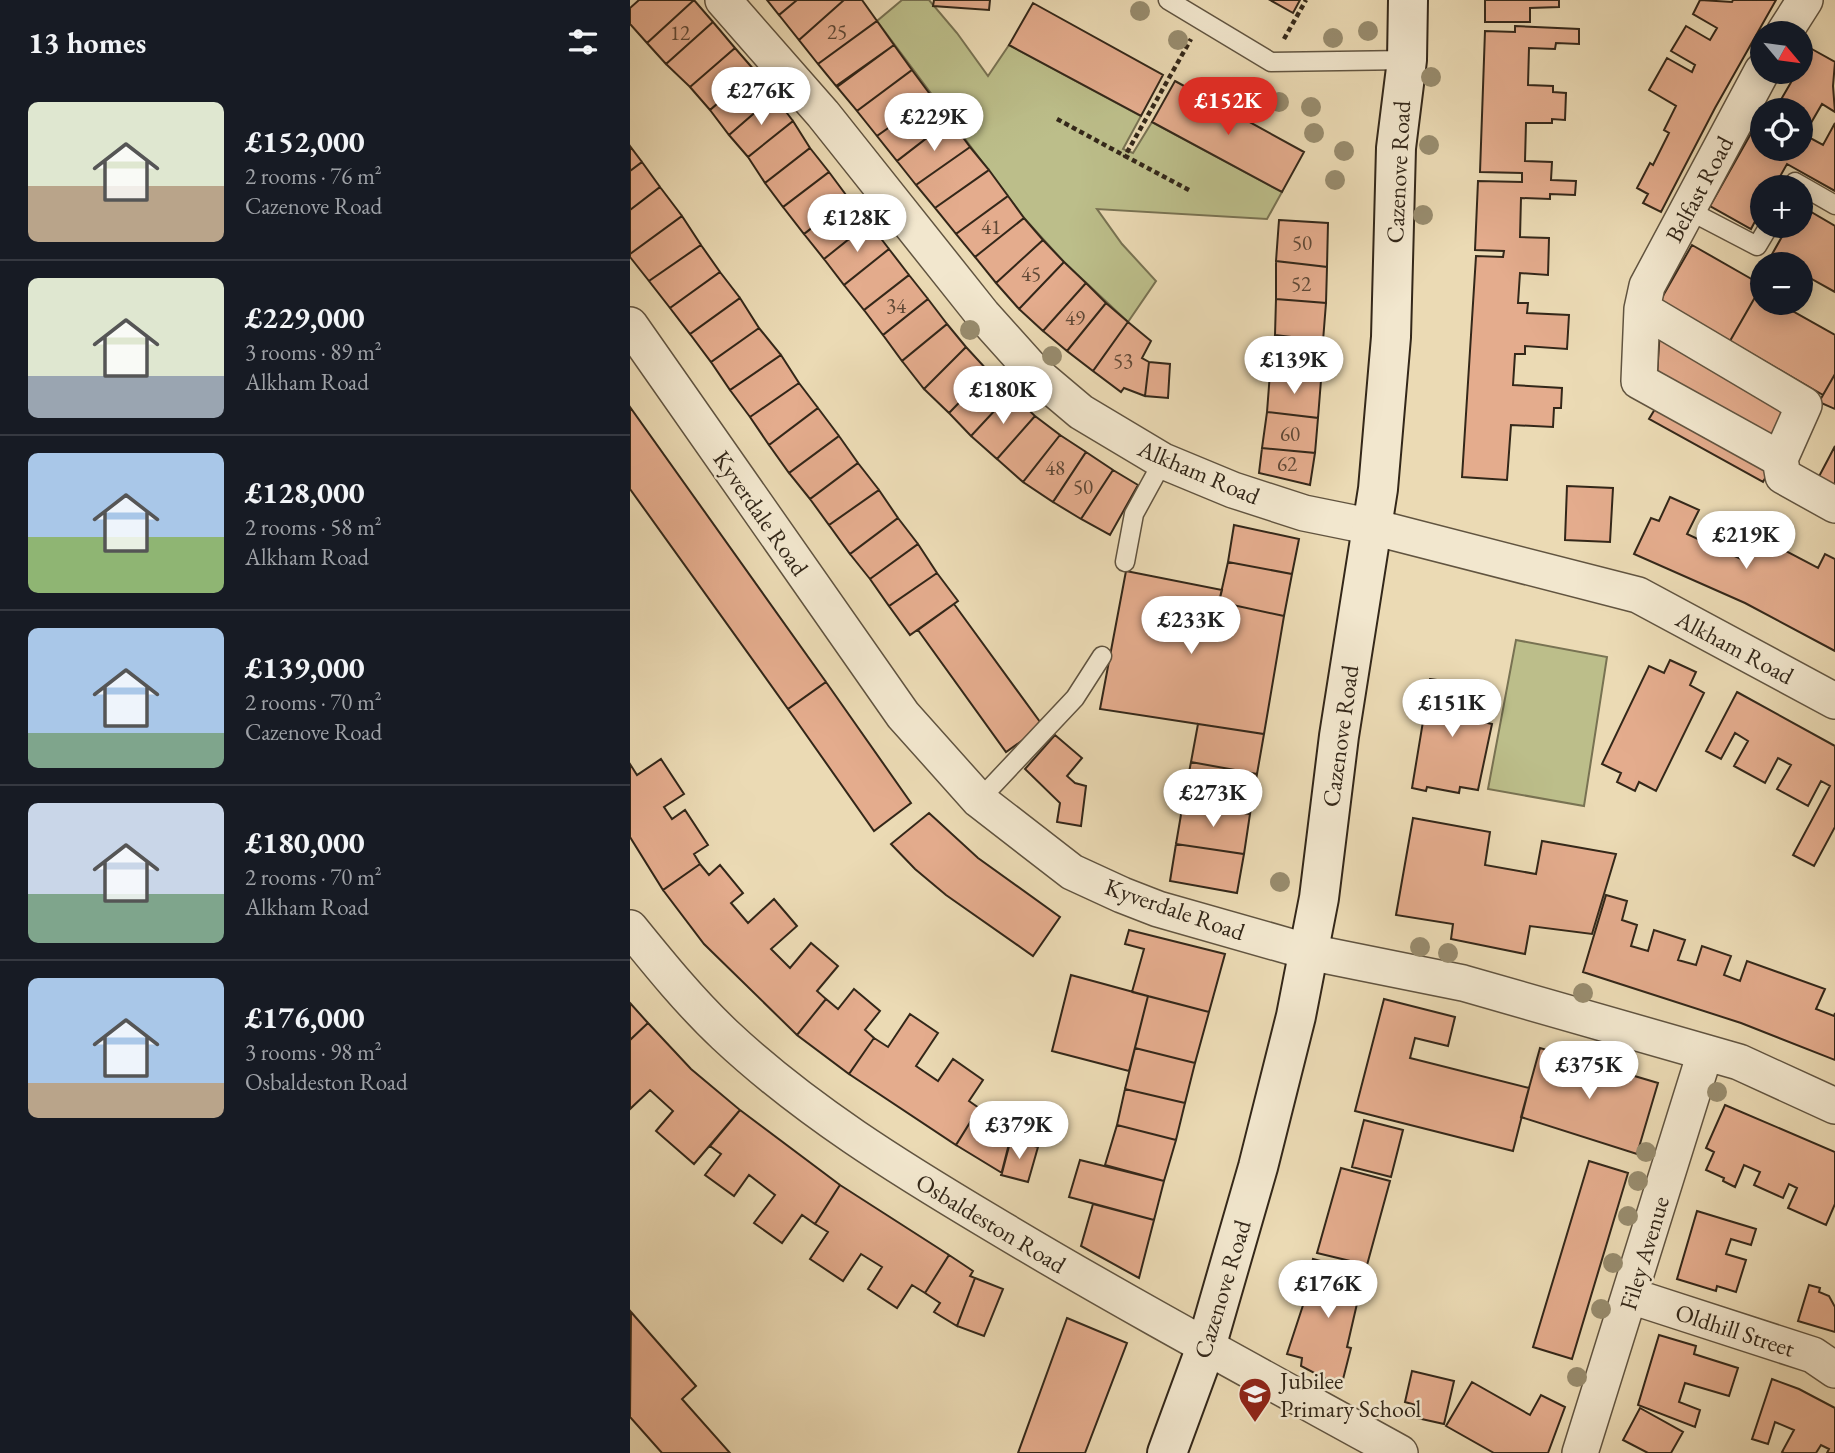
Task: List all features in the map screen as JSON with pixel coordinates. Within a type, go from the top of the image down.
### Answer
[{"type":"street","name":"Alkham Road","points":[[723,0],[823,114],[983,315],[1036,374],[1081,412],[1163,461],[1233,490],[1304,513],[1373,527],[1638,596],[1835,701]]},
{"type":"street","name":"Cazenove Road","points":[[1167,1453],[1206,1347],[1258,1167],[1296,1016],[1321,882],[1339,736],[1373,527],[1391,337],[1396,148],[1407,60],[1408,0]]},
{"type":"street","points":[[1791,21],[1804,0]]},
{"type":"street","name":"Belfast Road","points":[[1755,84],[1647,286],[1642,309],[1639,382],[1780,459],[1783,476],[1835,505]]},
{"type":"street","points":[[1642,309],[1804,405],[1780,459]]},
{"type":"street","name":"Kyverdale Road","points":[[630,325],[903,715],[979,800],[1072,872],[1158,909],[1309,952],[1463,983],[1739,1062],[1835,1106]]},
{"type":"street","name":"Osbaldeston Road","points":[[630,928],[673,982],[725,1035],[807,1103],[894,1165],[1056,1262],[1400,1453]]},
{"type":"street","name":"Filey Avenue","points":[[1580,1453],[1705,1053]]},
{"type":"street","name":"Oldhill Street","points":[[1631,1296],[1813,1355],[1835,1370]]},
{"type":"lane","points":[[1168,0],[1271,62],[1407,60]]},
{"type":"lane","points":[[1813,193],[1835,205]]},
{"type":"lane","points":[[1688,210],[1757,246],[1762,238]]},
{"type":"lane","points":[[1125,562],[1134,514],[1163,461]]},
{"type":"lane","points":[[979,800],[1075,698],[1102,656]]},
{"type":"path","points":[[1271,62],[1306,0]]},
{"type":"path","points":[[1125,156],[1202,20]]},
{"type":"path","points":[[1057,119],[1189,190]]},
{"type":"green space","points":[[902,0],[929,0],[988,76],[1009,45],[1141,116],[1123,149],[1133,153],[1152,122],[1282,192],[1267,219],[1097,209],[1122,244],[1156,281],[1128,322],[1064,262],[1024,218],[877,21]]},
{"type":"green space","points":[[1516,640],[1607,657],[1584,806],[1488,789]]},
{"type":"building","points":[[639,0],[694,0],[647,43],[630,24],[630,8]]},
{"type":"building","points":[[694,0],[713,22],[666,64],[647,43]]},
{"type":"building","points":[[767,0],[797,0],[779,15]]},
{"type":"building","points":[[797,0],[844,0],[799,40],[779,15]]},
{"type":"building","points":[[844,0],[862,0],[877,21],[818,64],[799,40]]},
{"type":"building","points":[[934,0],[990,0],[989,10],[933,6]]},
{"type":"building","points":[[1270,0],[1300,0],[1293,13]]},
{"type":"building","points":[[1485,0],[1559,0],[1559,7],[1530,8],[1530,22],[1485,22]]},
{"type":"building","points":[[1700,0],[1776,0],[1764,21],[1750,21],[1750,46],[1661,212],[1643,203],[1648,194],[1637,188],[1650,163],[1653,165],[1669,133],[1664,130],[1676,106],[1649,90],[1667,58],[1692,72],[1695,65],[1671,51],[1686,26],[1710,40],[1717,28],[1693,14]]},
{"type":"building","points":[[1033,3],[1163,75],[1141,116],[1009,45]]},
{"type":"building","points":[[877,21],[894,45],[836,86],[818,64]]},
{"type":"building","points":[[713,22],[735,48],[690,87],[666,64]]},
{"type":"building","points":[[1515,26],[1579,29],[1579,44],[1556,43],[1555,49],[1529,48],[1528,85],[1553,86],[1553,92],[1566,93],[1565,120],[1526,123],[1525,161],[1552,162],[1551,180],[1576,181],[1575,195],[1550,194],[1550,199],[1521,198],[1520,237],[1549,238],[1548,275],[1520,273],[1518,303],[1528,303],[1527,313],[1569,315],[1567,349],[1525,346],[1525,354],[1515,354],[1513,385],[1562,388],[1561,408],[1554,408],[1553,427],[1511,425],[1507,480],[1462,477],[1476,256],[1503,257],[1504,251],[1475,250],[1478,181],[1522,182],[1522,173],[1480,172],[1485,31],[1515,32]]},
{"type":"building","points":[[894,45],[912,70],[857,111],[837,87]]},
{"type":"building","points":[[735,48],[755,71],[710,110],[690,87]]},
{"type":"building","points":[[1813,50],[1835,62],[1835,112],[1822,104],[1813,120],[1813,98],[1782,98],[1790,84],[1813,84]]},
{"type":"building","points":[[912,70],[932,97],[877,136],[857,111]]},
{"type":"building","points":[[755,71],[774,96],[729,135],[710,110]]},
{"type":"building","points":[[1175,81],[1304,152],[1282,192],[1152,122]]},
{"type":"building","points":[[774,96],[793,121],[748,157],[729,135]]},
{"type":"building","points":[[932,97],[950,120],[897,161],[877,136]]},
{"type":"building","points":[[950,120],[970,147],[916,185],[897,161]]},
{"type":"building","points":[[793,121],[810,148],[765,183],[748,157]]},
{"type":"building","points":[[1835,123],[1835,191],[1813,179],[1813,175],[1807,175],[1787,164],[1781,175],[1750,175],[1750,228],[1710,206],[1750,135],[1750,161],[1813,161],[1813,140],[1823,145]]},
{"type":"building","points":[[630,146],[642,162],[630,171]]},
{"type":"building","points":[[970,147],[989,170],[935,208],[916,185]]},
{"type":"building","points":[[810,148],[829,172],[783,207],[765,183]]},
{"type":"building","points":[[642,162],[660,187],[630,210],[630,171]]},
{"type":"building","points":[[989,170],[1008,196],[956,234],[935,208]]},
{"type":"building","points":[[829,172],[849,199],[804,234],[783,207]]},
{"type":"building","points":[[660,187],[682,216],[630,254],[630,210]]},
{"type":"building","points":[[1008,196],[1024,218],[975,257],[956,234]]},
{"type":"building","points":[[849,199],[869,223],[824,259],[804,234]]},
{"type":"building","points":[[1813,213],[1835,226],[1835,292],[1813,280],[1813,252],[1773,252],[1781,238],[1813,238]]},
{"type":"building","points":[[682,216],[701,245],[649,281],[630,254]]},
{"type":"building","points":[[1024,218],[1043,240],[996,283],[975,257]]},
{"type":"building","points":[[1279,220],[1328,223],[1327,267],[1276,261]]},
{"type":"building","points":[[869,223],[889,249],[844,285],[824,259]]},
{"type":"building","points":[[1043,240],[1064,262],[1019,309],[996,283]]},
{"type":"building","points":[[701,245],[720,272],[670,308],[649,281]]},
{"type":"building","points":[[1692,245],[1750,278],[1750,306],[1730,341],[1660,301]]},
{"type":"building","points":[[889,249],[909,275],[864,310],[844,285]]},
{"type":"building","points":[[1276,261],[1327,267],[1326,303],[1276,299]]},
{"type":"building","points":[[1064,262],[1086,283],[1043,331],[1019,309]]},
{"type":"building","points":[[720,272],[740,298],[690,334],[670,308]]},
{"type":"building","points":[[909,275],[928,299],[883,335],[864,310]]},
{"type":"building","points":[[1086,283],[1106,303],[1067,351],[1043,331]]},
{"type":"building","points":[[740,298],[759,328],[711,362],[690,334]]},
{"type":"building","points":[[928,299],[947,324],[902,361],[883,335]]},
{"type":"building","points":[[1276,299],[1326,303],[1323,341],[1275,335]]},
{"type":"building","points":[[1106,303],[1128,322],[1093,371],[1067,351]]},
{"type":"building","points":[[1750,306],[1750,315],[1800,315],[1835,335],[1835,374],[1823,395],[1730,341]]},
{"type":"building","points":[[1128,322],[1151,341],[1142,358],[1149,362],[1145,396],[1124,388],[1121,392],[1093,371]]},
{"type":"building","points":[[947,324],[966,347],[924,389],[902,361]]},
{"type":"building","points":[[759,328],[781,355],[730,390],[711,362]]},
{"type":"building","points":[[1660,329],[1796,407],[1775,440],[1657,377]]},
{"type":"building","points":[[1275,335],[1323,341],[1321,380],[1270,373]]},
{"type":"building","points":[[966,347],[989,372],[949,413],[924,389]]},
{"type":"building","points":[[781,355],[799,383],[750,417],[730,390]]},
{"type":"building","points":[[1149,362],[1170,364],[1168,398],[1145,396]]},
{"type":"building","points":[[989,372],[1011,393],[971,436],[949,413]]},
{"type":"building","points":[[1270,373],[1321,380],[1318,418],[1267,412]]},
{"type":"building","points":[[1835,374],[1835,409],[1819,402]]},
{"type":"building","points":[[799,383],[818,408],[769,445],[750,417]]},
{"type":"building","points":[[1011,393],[1035,416],[997,459],[971,436]]},
{"type":"building","points":[[1661,399],[1774,462],[1763,482],[1649,419]]},
{"type":"building","points":[[630,407],[826,682],[788,709],[630,489]]},
{"type":"building","points":[[818,408],[839,436],[789,473],[769,445]]},
{"type":"building","points":[[1267,412],[1318,418],[1315,453],[1262,448]]},
{"type":"building","points":[[1035,416],[1060,435],[1023,482],[997,459]]},
{"type":"building","points":[[1060,435],[1086,452],[1053,502],[1023,482]]},
{"type":"building","points":[[839,436],[858,463],[810,499],[789,473]]},
{"type":"building","points":[[1835,446],[1835,495],[1815,484]]},
{"type":"building","points":[[1262,448],[1315,453],[1310,485],[1259,473]]},
{"type":"building","points":[[1086,452],[1113,470],[1081,519],[1053,502]]},
{"type":"building","points":[[858,463],[879,490],[829,525],[810,499]]},
{"type":"building","points":[[1113,470],[1138,485],[1110,535],[1081,519]]},
{"type":"building","points":[[1567,486],[1613,488],[1610,542],[1565,540]]},
{"type":"building","points":[[879,490],[898,518],[850,554],[829,525]]},
{"type":"building","points":[[1670,497],[1699,510],[1687,534],[1702,541],[1713,518],[1743,532],[1732,555],[1748,562],[1759,537],[1818,568],[1825,554],[1835,559],[1835,651],[1745,603],[1634,554],[1651,518],[1659,521]]},
{"type":"building","points":[[898,518],[918,544],[870,579],[850,554]]},
{"type":"building","points":[[1234,525],[1299,539],[1292,574],[1228,562]]},
{"type":"building","points":[[918,544],[937,573],[889,606],[870,579]]},
{"type":"building","points":[[1228,562],[1292,574],[1284,616],[1219,602]]},
{"type":"building","points":[[1126,571],[1222,590],[1219,602],[1284,616],[1264,734],[1100,709]]},
{"type":"building","points":[[937,573],[958,601],[910,635],[889,606]]},
{"type":"building","points":[[954,604],[1043,726],[1006,752],[918,630]]},
{"type":"building","points":[[1670,660],[1696,672],[1690,685],[1704,693],[1656,791],[1639,782],[1635,791],[1617,782],[1621,773],[1602,764],[1649,666],[1664,673]]},
{"type":"building","points":[[1430,679],[1452,682],[1452,687],[1488,693],[1483,722],[1492,724],[1478,790],[1460,787],[1459,793],[1427,787],[1426,791],[1412,788]]},
{"type":"building","points":[[826,682],[911,803],[874,831],[788,709]]},
{"type":"building","points":[[1737,692],[1835,746],[1835,827],[1814,866],[1793,855],[1830,786],[1821,781],[1808,806],[1777,789],[1791,765],[1778,758],[1765,783],[1734,766],[1748,741],[1735,733],[1721,759],[1706,751]]},
{"type":"building","points":[[1198,724],[1264,734],[1257,774],[1191,762]]},
{"type":"building","points":[[1055,735],[1082,758],[1067,776],[1075,783],[1086,786],[1081,826],[1057,822],[1060,803],[1025,769]]},
{"type":"building","points":[[661,759],[684,794],[664,807],[672,819],[685,810],[708,845],[694,854],[700,864],[663,890],[630,837],[630,764],[637,775]]},
{"type":"building","points":[[1191,762],[1257,774],[1250,814],[1183,803]]},
{"type":"building","points":[[1183,803],[1250,814],[1244,854],[1176,844]]},
{"type":"building","points":[[929,813],[978,858],[1060,917],[1033,956],[946,895],[891,844]]},
{"type":"building","points":[[1413,818],[1490,832],[1485,865],[1536,874],[1542,841],[1616,854],[1592,934],[1530,926],[1525,954],[1451,939],[1453,924],[1396,915]]},
{"type":"building","points":[[1176,844],[1244,854],[1237,893],[1170,881]]},
{"type":"building","points":[[700,864],[709,875],[720,865],[743,893],[731,903],[748,923],[774,899],[797,926],[771,949],[790,968],[811,943],[838,966],[817,991],[826,999],[797,1035],[704,944],[663,890]]},
{"type":"building","points":[[1606,895],[1627,901],[1622,920],[1637,925],[1631,946],[1648,951],[1654,930],[1685,940],[1678,960],[1696,965],[1702,946],[1731,956],[1724,975],[1740,981],[1747,961],[1825,989],[1816,1009],[1834,1016],[1835,1013],[1835,1060],[1741,1023],[1583,972]]},
{"type":"building","points":[[1129,930],[1225,954],[1209,1012],[1132,992],[1144,949],[1125,944]]},
{"type":"building","points":[[1071,975],[1148,996],[1129,1071],[1052,1051]]},
{"type":"building","points":[[854,989],[880,1011],[865,1030],[874,1038],[849,1074],[797,1035],[826,999],[838,1009]]},
{"type":"building","points":[[1148,996],[1209,1012],[1195,1063],[1135,1048]]},
{"type":"building","points":[[1384,999],[1455,1017],[1448,1046],[1415,1038],[1410,1058],[1529,1088],[1513,1151],[1355,1111]]},
{"type":"building","points":[[630,1003],[648,1023],[630,1040]]},
{"type":"building","points":[[910,1014],[938,1033],[916,1066],[938,1081],[953,1059],[983,1080],[969,1101],[979,1108],[956,1145],[849,1074],[874,1038],[888,1047]]},
{"type":"building","points":[[648,1023],[691,1069],[740,1110],[694,1164],[656,1131],[673,1111],[650,1090],[630,1109],[630,1040]]},
{"type":"building","points":[[1135,1048],[1195,1063],[1185,1103],[1125,1089]]},
{"type":"building","points":[[1540,1048],[1658,1083],[1637,1154],[1521,1117]]},
{"type":"building","points":[[1125,1089],[1185,1103],[1176,1140],[1117,1125]]},
{"type":"building","points":[[1725,1105],[1835,1152],[1835,1204],[1826,1225],[1788,1208],[1797,1188],[1789,1184],[1783,1198],[1754,1185],[1760,1172],[1744,1165],[1735,1187],[1723,1181],[1724,1178],[1706,1170],[1714,1152],[1706,1148]]},
{"type":"building","points":[[979,1108],[1013,1131],[1002,1173],[956,1145]]},
{"type":"building","points":[[740,1110],[840,1185],[815,1224],[802,1215],[782,1243],[754,1223],[775,1195],[749,1175],[734,1196],[705,1175],[721,1154],[710,1146]]},
{"type":"building","points":[[1364,1120],[1403,1130],[1391,1177],[1352,1167]]},
{"type":"building","points":[[1117,1125],[1176,1140],[1164,1181],[1105,1165]]},
{"type":"building","points":[[1010,1140],[1038,1147],[1028,1182],[1001,1175]]},
{"type":"building","points":[[1080,1160],[1164,1181],[1154,1220],[1069,1197]]},
{"type":"building","points":[[1589,1161],[1628,1173],[1572,1359],[1533,1347]]},
{"type":"building","points":[[1341,1168],[1390,1181],[1367,1265],[1317,1253]]},
{"type":"building","points":[[840,1185],[949,1255],[925,1293],[912,1285],[897,1308],[868,1289],[882,1267],[861,1254],[843,1281],[810,1259],[828,1232],[815,1224]]},
{"type":"building","points":[[1093,1204],[1154,1220],[1139,1278],[1081,1246]]},
{"type":"building","points":[[1697,1211],[1756,1229],[1751,1245],[1731,1239],[1726,1254],[1746,1260],[1736,1292],[1717,1286],[1716,1291],[1677,1279]]},
{"type":"building","points":[[949,1255],[973,1271],[970,1276],[975,1278],[957,1326],[934,1312],[940,1303],[925,1293]]},
{"type":"building","points":[[1313,1259],[1370,1274],[1364,1296],[1359,1295],[1347,1347],[1351,1348],[1341,1387],[1301,1366],[1302,1358],[1287,1354],[1308,1290],[1305,1290]]},
{"type":"building","points":[[975,1278],[1003,1289],[984,1336],[957,1326]]},
{"type":"building","points":[[1809,1285],[1820,1288],[1819,1292],[1829,1296],[1835,1307],[1835,1332],[1798,1321]]},
{"type":"building","points":[[631,1312],[696,1386],[682,1399],[730,1453],[662,1453],[630,1417]]},
{"type":"building","points":[[1067,1318],[1127,1343],[1085,1453],[1018,1453]]},
{"type":"building","points":[[1659,1335],[1696,1346],[1694,1354],[1738,1368],[1729,1396],[1685,1383],[1679,1402],[1700,1410],[1695,1427],[1638,1405]]},
{"type":"building","points":[[1412,1371],[1454,1381],[1444,1424],[1417,1418],[1419,1406],[1405,1402]]},
{"type":"building","points":[[1772,1379],[1799,1389],[1835,1408],[1835,1453],[1827,1453],[1829,1449],[1821,1445],[1816,1453],[1782,1452],[1794,1430],[1775,1422],[1768,1444],[1752,1439]]},
{"type":"building","points":[[1472,1382],[1530,1415],[1541,1395],[1565,1407],[1548,1453],[1494,1453],[1446,1426]]},
{"type":"building","points":[[1640,1408],[1683,1432],[1671,1453],[1648,1453],[1623,1440]]},
{"type":"place","name":"Jubilee Primary School","points":[[1255,1424]]}]
